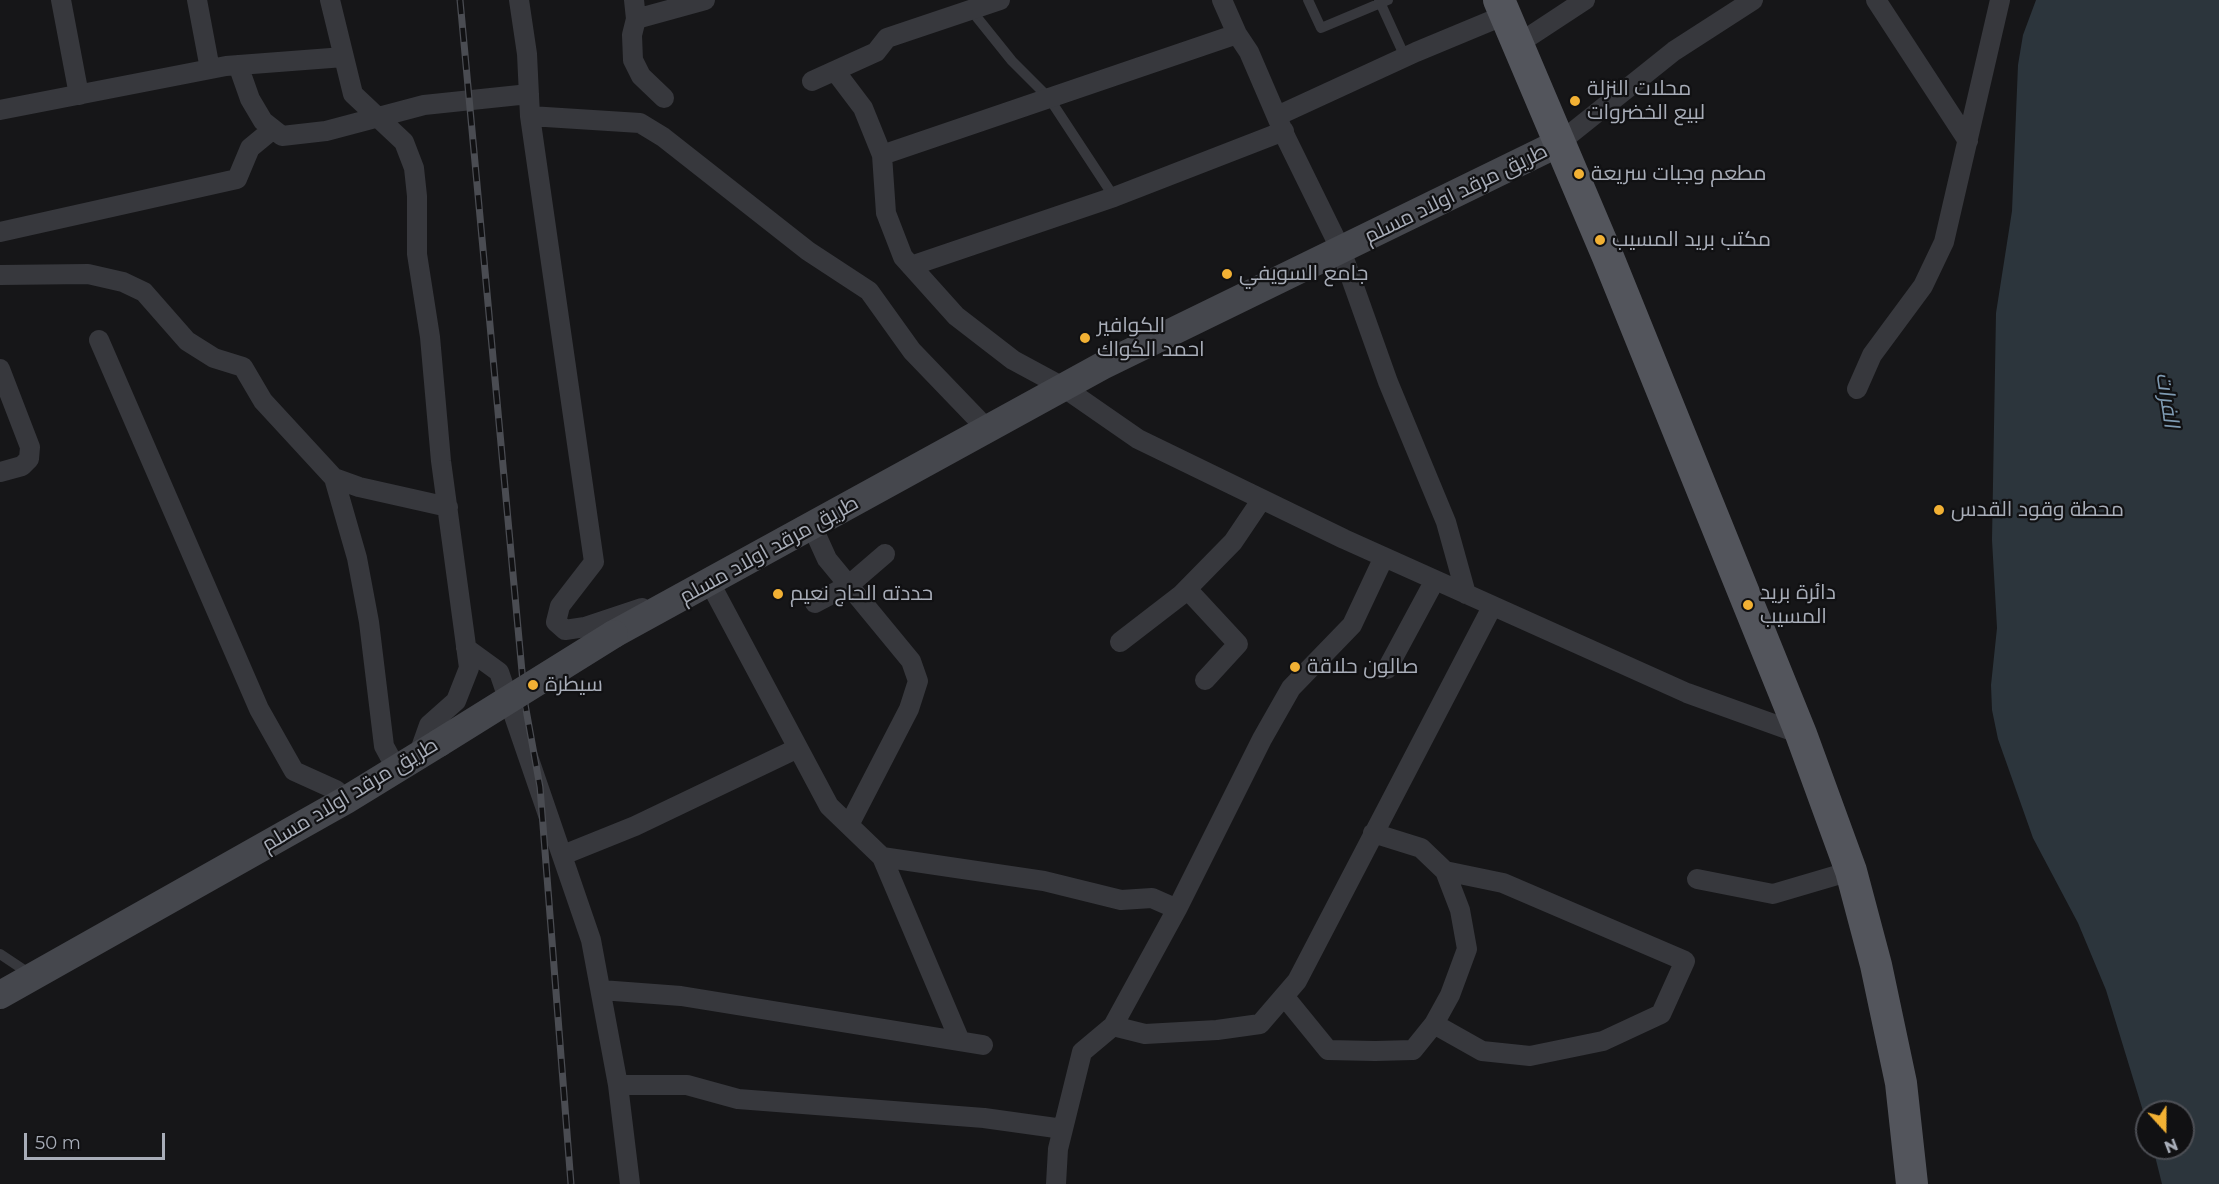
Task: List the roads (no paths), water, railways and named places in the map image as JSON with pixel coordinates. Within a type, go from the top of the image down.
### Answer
[{"type":"main road","points":[[1502,8],[1608,257],[1801,734],[1851,871],[1876,965],[1901,1083],[1912,1184]]},
{"type":"street","points":[[61,0],[79,95]]},
{"type":"street","points":[[197,0],[210,69]]},
{"type":"street","points":[[330,0],[354,94],[404,142],[414,168],[417,196],[417,254],[430,337],[448,507],[469,668],[456,701],[429,725],[418,756],[384,746],[369,622],[357,558],[334,478]]},
{"type":"street","points":[[519,0],[527,54],[530,116],[594,562],[560,606],[556,622],[565,630],[585,627],[635,609],[672,603]]},
{"type":"street","points":[[664,98],[641,76],[633,60],[632,35],[635,10],[705,0]]},
{"type":"street","points":[[812,81],[876,52],[887,38],[1000,0]]},
{"type":"street","points":[[1222,0],[1237,34],[1249,52],[1280,124],[1341,250],[1388,381],[1446,522],[1466,594]]},
{"type":"street","points":[[1518,44],[1585,0]]},
{"type":"street","points":[[1559,143],[1674,51],[1753,0]]},
{"type":"street","points":[[1876,0],[1968,141]]},
{"type":"street","points":[[1857,389],[1872,355],[1923,286],[1944,242],[2000,0]]},
{"type":"street","points":[[911,267],[1114,196],[1280,124],[1502,8]]},
{"type":"street","points":[[882,155],[1237,34]]},
{"type":"street","points":[[0,110],[238,64],[344,57]]},
{"type":"street","points":[[238,64],[250,99],[263,121],[282,136],[326,131],[424,105],[529,94]]},
{"type":"street","points":[[835,70],[863,108],[882,155],[886,213],[903,257],[956,316],[1013,360],[1063,387],[1138,439],[1384,557],[1687,693],[1801,734]]},
{"type":"street","points":[[530,116],[640,123],[663,137],[808,251],[869,291],[912,351],[987,429]]},
{"type":"street","points":[[0,232],[237,179],[250,148],[273,129]]},
{"type":"street","name":"طريق مرقد اولاد مسلم","points":[[0,995],[346,800],[614,634],[1063,387],[1559,143]]},
{"type":"street","points":[[0,275],[88,274],[123,282],[144,292],[187,341],[214,358],[243,367],[263,401],[334,478],[359,488],[448,507]]},
{"type":"street","points":[[99,340],[258,709],[294,771],[336,790],[346,800]]},
{"type":"street","points":[[0,369],[30,447],[29,459],[22,466],[0,472]]},
{"type":"street","points":[[1120,642],[1187,589],[1233,542],[1262,499]]},
{"type":"street","points":[[812,526],[827,559],[911,661],[918,681],[909,709],[849,825]]},
{"type":"street","points":[[815,603],[849,585],[885,554]]},
{"type":"street","points":[[1056,1184],[1058,1149],[1082,1052],[1113,1026],[1177,909],[1262,739],[1291,688],[1352,625],[1384,557]]},
{"type":"street","points":[[1387,669],[1435,580]]},
{"type":"street","points":[[710,583],[829,806],[882,857],[960,1041]]},
{"type":"street","points":[[1187,589],[1238,644],[1205,680]]},
{"type":"street","points":[[1113,1026],[1145,1034],[1217,1030],[1260,1024],[1297,981],[1492,607]]},
{"type":"street","points":[[466,648],[499,672],[591,939],[618,1085],[630,1184]]},
{"type":"street","points":[[563,855],[635,826],[798,748]]},
{"type":"street","points":[[1284,996],[1328,1050],[1413,1050],[1434,1024],[1450,995],[1467,949],[1460,910],[1445,872],[1421,848],[1373,833]]},
{"type":"street","points":[[882,857],[1044,881],[1121,900],[1152,898],[1177,909]]},
{"type":"street","points":[[1698,879],[1773,894],[1851,871]]},
{"type":"street","points":[[1434,1024],[1482,1051],[1530,1056],[1603,1041],[1661,1014],[1685,961],[1503,883],[1445,872]]},
{"type":"street","points":[[601,990],[681,996],[983,1045]]},
{"type":"street","points":[[618,1085],[687,1085],[738,1099],[984,1118],[1063,1129]]},
{"type":"lane","points":[[1308,0],[1321,27],[1382,1],[1405,57]]},
{"type":"lane","points":[[971,10],[1012,61],[1049,98],[1114,196]]},
{"type":"lane","points":[[0,954],[33,976]]},
{"type":"water","name":"الفرات","points":[[2036,0],[2219,0],[2219,1184],[2162,1184],[2156,1160],[2195,1160],[2195,1100],[2140,1100],[2106,990],[2078,923],[2033,838],[1998,739],[1992,710],[1991,685],[1997,628],[1992,540],[1996,313],[2012,211],[2018,65],[2023,35]]},
{"type":"railway","points":[[460,0],[525,704],[540,787],[571,1184]]},
{"type":"place","name":"محلات النزلة لبيع الخضروات","points":[[1575,101]]},
{"type":"place","name":"مطعم وجبات سريعة","points":[[1579,174]]},
{"type":"place","name":"مكتب بريد المسيب","points":[[1600,240]]},
{"type":"place","name":"جامع السويفي","points":[[1227,274]]},
{"type":"place","name":"الكوافير احمد الكواك","points":[[1085,338]]},
{"type":"place","name":"محطة وقود القدس","points":[[1939,510]]},
{"type":"place","name":"حددته الحاج نعيم","points":[[778,594]]},
{"type":"place","name":"دائرة بريد المسيب","points":[[1748,605]]},
{"type":"place","name":"صالون حلاقة","points":[[1295,667]]},
{"type":"place","name":"سيطرة","points":[[533,685]]}]
